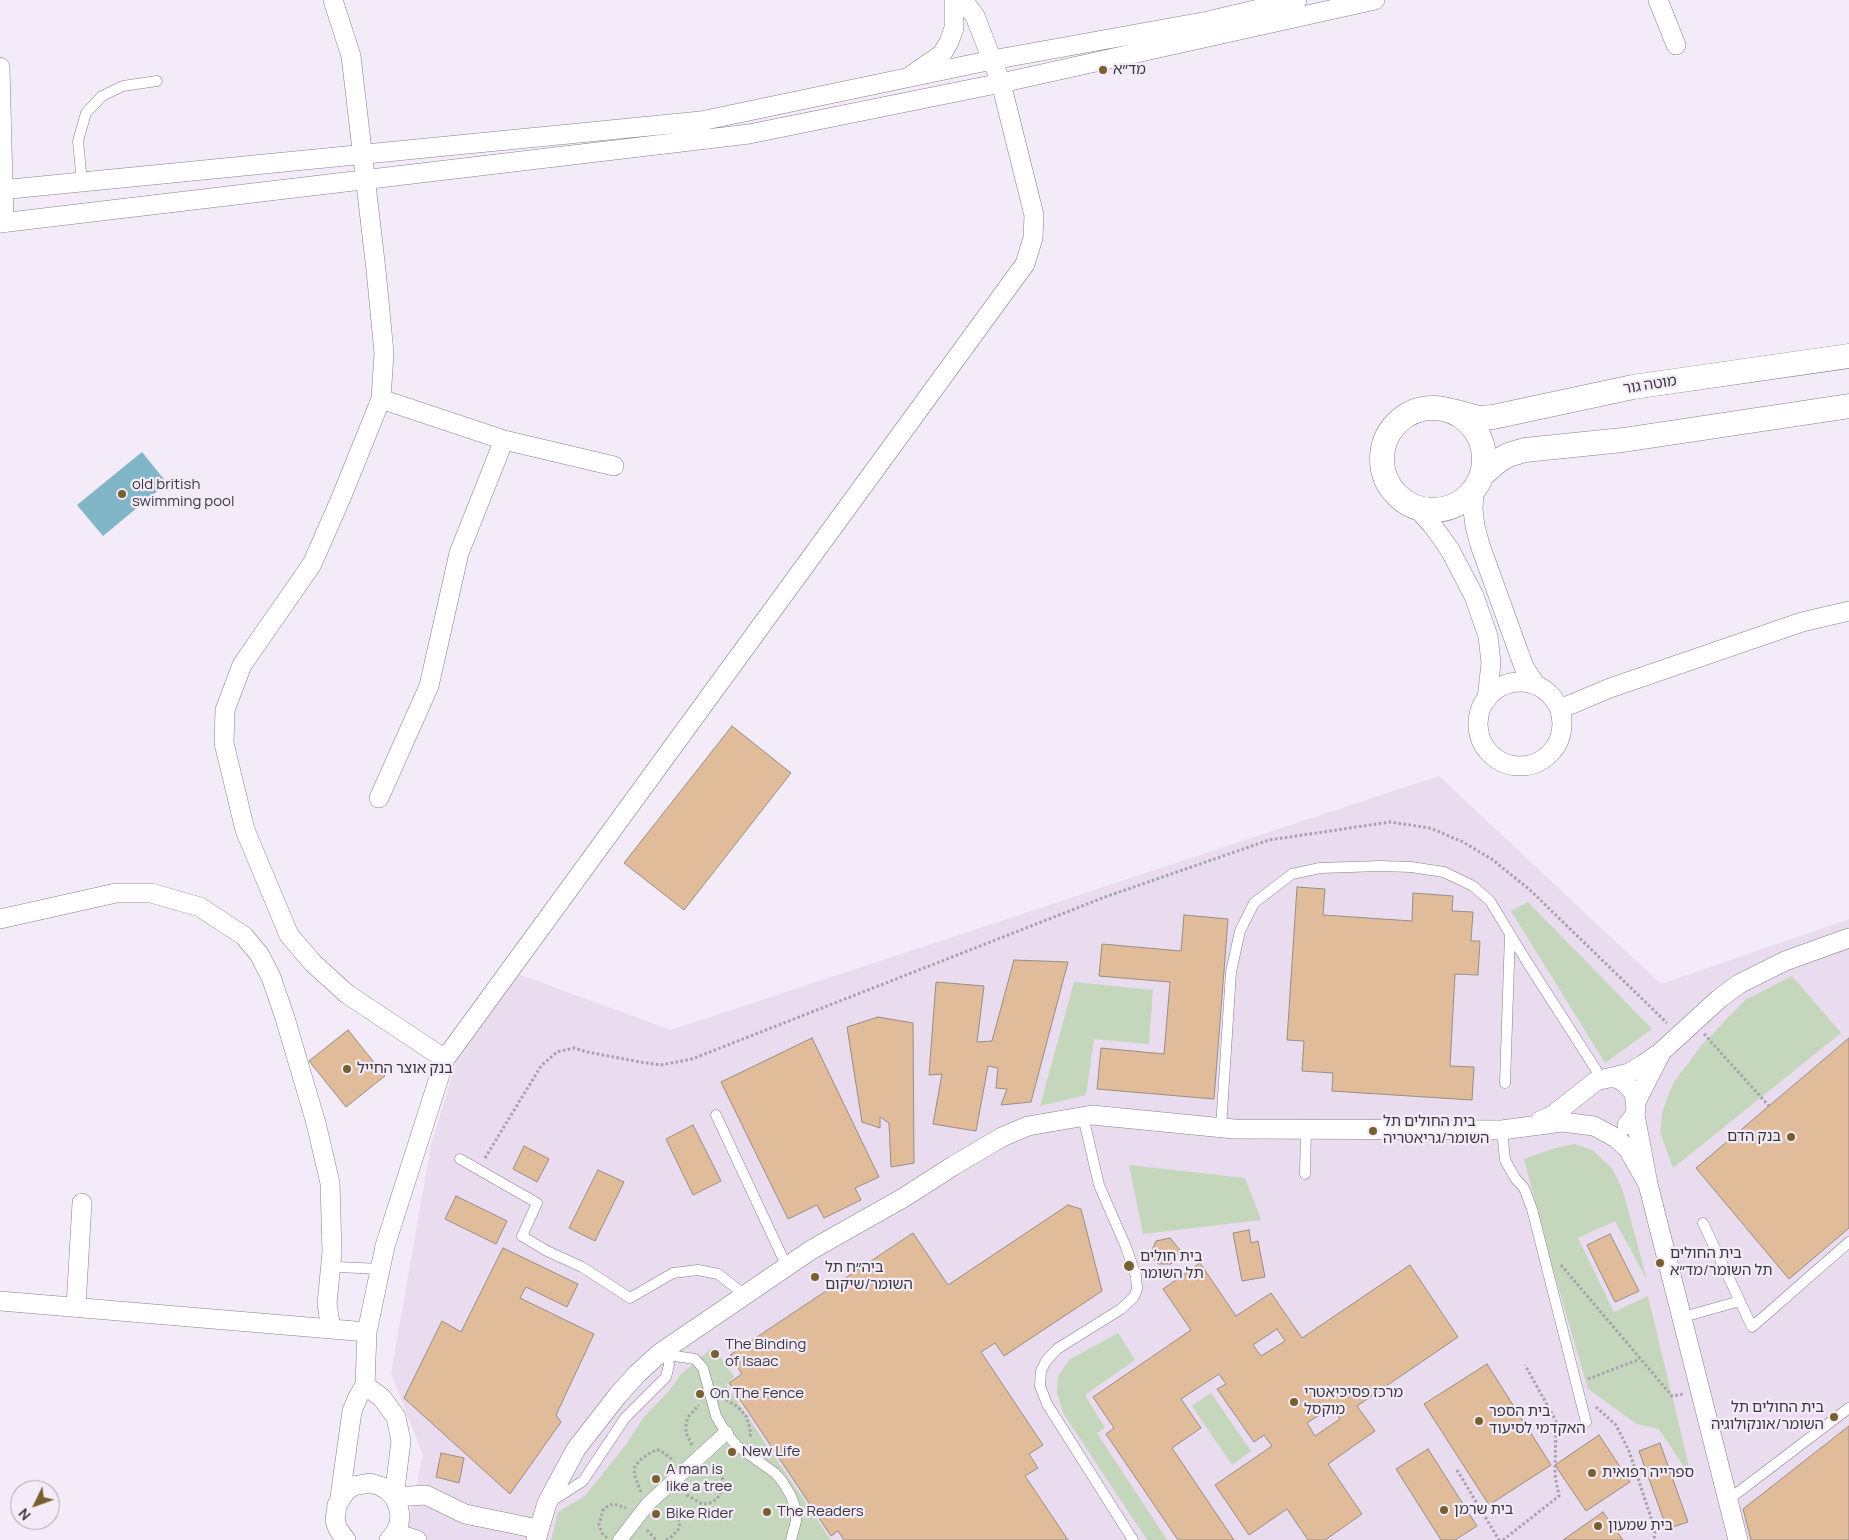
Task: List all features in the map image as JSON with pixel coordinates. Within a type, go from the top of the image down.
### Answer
[{"type":"street","points":[[333,0],[351,56],[384,353],[381,399],[342,498],[312,564],[242,665],[225,710],[224,744],[245,830],[289,935],[313,963],[347,994],[444,1059]]},
{"type":"street","points":[[906,79],[942,54],[954,28],[954,0]]},
{"type":"street","points":[[329,1540],[340,1497],[352,1411],[365,1385],[367,1332],[385,1246],[444,1059],[1025,264],[1034,238],[1034,215],[1001,83],[975,16],[963,0]]},
{"type":"street","points":[[2,190],[701,121],[992,60],[1208,21],[1297,0]]},
{"type":"street","points":[[1658,0],[1676,45]]},
{"type":"street","points":[[0,67],[2,223],[749,134],[1001,83],[1365,1]]},
{"type":"street","name":"מוטה גור","points":[[1454,411],[1475,428],[1482,440],[1484,466],[1478,482],[1471,495],[1458,504],[1443,510],[1417,508],[1405,502],[1392,490],[1384,475],[1382,458],[1385,441],[1392,427],[1404,416],[1412,412],[1430,407],[1454,411],[1479,418],[1493,417],[1633,387],[1849,356]]},
{"type":"street","points":[[381,399],[504,440],[614,466]]},
{"type":"street","name":"מוטה גור","points":[[1478,482],[1503,458],[1525,450],[1623,440],[1849,406]]},
{"type":"street","points":[[379,798],[429,686],[459,553],[504,440]]},
{"type":"street","points":[[1417,508],[1450,550],[1474,596],[1488,636],[1491,663],[1487,699],[1479,715],[1480,738],[1484,746],[1497,759],[1513,766],[1531,765],[1540,762],[1553,751],[1558,743],[1563,727],[1560,710],[1550,694],[1535,684],[1524,667],[1480,545],[1473,510],[1478,482]]},
{"type":"street","points":[[1560,710],[1610,688],[1802,622],[1849,611]]},
{"type":"street","points":[[1487,699],[1499,688],[1510,683],[1523,682],[1535,684]]},
{"type":"street","points":[[0,919],[116,893],[151,893],[200,907],[244,936],[259,954],[271,977],[285,1018],[316,1123],[330,1183],[332,1252],[327,1304],[331,1329]]},
{"type":"street","points":[[1527,1126],[1553,1115],[1598,1082],[1628,1073],[1662,1052],[1720,998],[1739,984],[1785,961],[1849,938]]},
{"type":"street","points":[[394,1497],[426,1494],[465,1514],[537,1535],[547,1504],[576,1449],[597,1421],[638,1374],[745,1295],[811,1250],[903,1198],[1002,1137],[1028,1126],[1092,1115],[1221,1128],[1502,1130],[1562,1122],[1618,1130],[1625,1127],[1636,1108],[1662,1052]]},
{"type":"street","points":[[1648,1184],[1628,1149],[1616,1138],[1599,1128],[1585,1114],[1583,1105],[1598,1082],[1616,1078],[1624,1082],[1634,1093],[1648,1184],[1702,1391],[1738,1540]]},
{"type":"street","points":[[76,1307],[82,1203]]},
{"type":"street","points":[[0,1301],[367,1332]]},
{"type":"street","points":[[365,1385],[382,1398],[396,1417],[401,1441],[394,1497]]},
{"type":"street","points":[[620,1540],[648,1504],[726,1433]]},
{"type":"street","points":[[340,1497],[353,1486],[370,1483],[380,1486],[394,1497],[398,1506],[400,1515],[393,1538],[417,1540]]},
{"type":"street","points":[[335,1522],[346,1540]]},
{"type":"lane","points":[[82,183],[78,141],[86,113],[102,96],[123,86],[157,81]]},
{"type":"lane","points":[[1221,1128],[1230,972],[1240,931],[1254,903],[1292,874],[1320,868],[1411,867],[1444,872],[1473,886],[1490,901],[1598,1082]]},
{"type":"lane","points":[[1505,1083],[1510,933]]},
{"type":"lane","points":[[716,1116],[786,1267]]},
{"type":"lane","points":[[1083,1116],[1099,1184],[1126,1247],[1136,1276],[1137,1289],[1134,1298],[1121,1309],[1056,1349],[1040,1370],[1040,1386],[1047,1404],[1133,1540]]},
{"type":"lane","points":[[1305,1174],[1306,1128]]},
{"type":"lane","points":[[1502,1130],[1505,1160],[1515,1178],[1524,1188],[1532,1209],[1586,1422]]},
{"type":"lane","points":[[460,1159],[537,1203],[522,1236],[547,1252],[582,1267],[630,1298],[673,1273],[698,1270],[718,1274],[745,1295]]},
{"type":"lane","points":[[1703,1223],[1752,1327],[1849,1242]]},
{"type":"lane","points":[[338,1267],[381,1269]]},
{"type":"lane","points":[[1682,1317],[1740,1301]]},
{"type":"lane","points":[[667,1352],[695,1359],[703,1368],[713,1408],[726,1433],[737,1446],[775,1473],[791,1496],[796,1510],[796,1521],[791,1540]]},
{"type":"lane","points":[[1728,1500],[1849,1408]]},
{"type":"path","points":[[478,1169],[541,1066],[557,1052],[574,1048],[640,1062],[661,1064],[692,1058],[1105,896],[1269,840],[1390,822],[1430,828],[1463,842],[1492,860],[1530,890],[1679,1036]]},
{"type":"path","points":[[1693,1022],[1769,1106]]},
{"type":"path","points":[[1540,1241],[1672,1396],[1702,1391]]},
{"type":"path","points":[[1576,1384],[1640,1358]]},
{"type":"path","points":[[1457,1470],[1501,1540],[1559,1496],[1555,1475],[1556,1421],[1525,1364]]},
{"type":"path","points":[[1580,1400],[1593,1404],[1616,1425],[1630,1450],[1655,1530],[1654,1540]]},
{"type":"shaded area","name":"בית חולים תל השומר","points":[[1439,776],[1661,984],[1849,919],[1849,1540],[404,1540],[423,1455],[391,1374],[431,1145],[458,1057],[518,974],[671,1030]]},
{"type":"green space","points":[[1528,902],[1652,1029],[1605,1063],[1511,911]]},
{"type":"green space","points":[[1792,976],[1841,1033],[1673,1168],[1660,1132],[1663,1109],[1674,1082],[1701,1046],[1745,1000]]},
{"type":"green space","points":[[1074,982],[1153,990],[1149,1044],[1094,1039],[1086,1095],[1040,1106]]},
{"type":"green space","points":[[1575,1144],[1592,1150],[1612,1168],[1623,1191],[1647,1280],[1615,1221],[1578,1238],[1614,1312],[1648,1296],[1692,1479],[1659,1429],[1637,1424],[1588,1389],[1551,1262],[1524,1159],[1555,1148]]},
{"type":"green space","points":[[1129,1165],[1245,1178],[1261,1220],[1143,1234]]},
{"type":"green space","points":[[1118,1333],[1135,1360],[1085,1395],[1105,1428],[1097,1433],[1167,1540],[1147,1540],[1063,1413],[1057,1393],[1058,1376],[1069,1360]]},
{"type":"green space","points":[[713,1347],[734,1376],[726,1385],[831,1540],[551,1540],[558,1512],[585,1496],[625,1446],[643,1418],[669,1391],[681,1374]]},
{"type":"green space","points":[[1211,1393],[1251,1451],[1232,1465],[1192,1406]]},
{"type":"water","name":"old british swimming pool","points":[[142,452],[167,483],[103,536],[77,505]]},
{"type":"building","points":[[732,726],[791,773],[684,910],[624,863]]},
{"type":"building","points":[[1297,887],[1325,889],[1323,915],[1412,921],[1413,893],[1453,896],[1452,911],[1473,912],[1471,941],[1480,941],[1478,975],[1455,974],[1450,1066],[1474,1067],[1472,1100],[1332,1091],[1333,1073],[1302,1071],[1304,1041],[1287,1040]]},
{"type":"building","points":[[1184,915],[1228,919],[1214,1099],[1097,1089],[1101,1048],[1164,1054],[1170,982],[1099,976],[1102,944],[1181,951]]},
{"type":"building","points":[[1014,960],[1068,962],[1031,1102],[1001,1105],[1007,1089],[996,1088],[998,1068],[988,1066],[976,1131],[933,1124],[942,1074],[929,1075],[936,982],[984,986],[977,1042],[992,1041]]},
{"type":"building","points":[[878,1017],[913,1023],[914,1163],[891,1167],[889,1123],[880,1117],[880,1128],[862,1122],[847,1027]]},
{"type":"building","name":"בנק אוצר החייל","points":[[348,1030],[385,1076],[346,1107],[309,1061]]},
{"type":"building","points":[[812,1038],[879,1177],[855,1188],[861,1200],[824,1218],[817,1205],[788,1219],[721,1082]]},
{"type":"building","name":"בנק הדם","points":[[1849,1038],[1849,1228],[1789,1279],[1696,1168]]},
{"type":"building","points":[[693,1125],[721,1181],[693,1195],[666,1139]]},
{"type":"building","points":[[524,1146],[549,1159],[537,1182],[513,1169]]},
{"type":"building","points":[[598,1170],[624,1182],[595,1241],[569,1228]]},
{"type":"building","points":[[456,1196],[507,1221],[496,1244],[445,1219]]},
{"type":"building","points":[[1068,1205],[1081,1209],[1102,1291],[1004,1356],[995,1343],[981,1352],[1043,1445],[1029,1454],[1038,1468],[1025,1476],[1068,1540],[844,1540],[838,1531],[831,1536],[729,1383],[742,1374],[730,1355],[913,1233],[948,1285]]},
{"type":"building","points":[[1249,1230],[1251,1243],[1258,1241],[1265,1277],[1242,1281],[1233,1233]]},
{"type":"building","points":[[1610,1234],[1639,1291],[1615,1302],[1587,1245]]},
{"type":"building","points":[[1170,1238],[1180,1250],[1171,1264],[1158,1264],[1150,1255],[1156,1241]]},
{"type":"building","points":[[503,1248],[578,1284],[567,1307],[526,1287],[520,1298],[594,1334],[556,1415],[561,1422],[510,1494],[404,1398],[442,1321],[461,1332]]},
{"type":"building","name":"מרכז פסיכיאטרי מוקסל","points":[[1200,1263],[1236,1316],[1271,1293],[1302,1338],[1410,1265],[1458,1337],[1357,1406],[1375,1431],[1328,1464],[1362,1514],[1325,1540],[1308,1540],[1287,1509],[1249,1535],[1215,1485],[1272,1446],[1264,1435],[1254,1442],[1217,1389],[1226,1384],[1219,1374],[1181,1399],[1201,1428],[1172,1448],[1234,1540],[1178,1540],[1106,1434],[1114,1428],[1093,1397],[1191,1330],[1163,1289]],"holes":[[[1277,1329],[1285,1341],[1261,1356],[1253,1345]],[[1332,1407],[1340,1419],[1315,1436],[1307,1423]]]},
{"type":"building","name":"בית הספר האקדמי לסיעוד","points":[[1487,1364],[1551,1465],[1489,1505],[1424,1404]]},
{"type":"building","points":[[1849,1426],[1849,1540],[1751,1540],[1743,1509]]},
{"type":"building","name":"ספרייה רפואית","points":[[1599,1435],[1630,1482],[1586,1511],[1555,1465]]},
{"type":"building","points":[[1660,1443],[1688,1522],[1667,1529],[1639,1451]]},
{"type":"building","name":"בית שרמן","points":[[1428,1449],[1477,1526],[1455,1540],[1441,1540],[1396,1469]]},
{"type":"building","points":[[441,1453],[464,1458],[459,1483],[436,1477]]},
{"type":"building","name":"בית שמעון","points":[[1603,1512],[1623,1540],[1563,1540]]},
{"type":"place","name":"מד״א","points":[[1103,70]]},
{"type":"place","name":"old british swimming pool","points":[[122,494]]},
{"type":"place","name":"בנק אוצר החייל","points":[[347,1069]]},
{"type":"place","name":"בית החולים תל השומר/גריאטריה","points":[[1373,1131]]},
{"type":"place","name":"בנק הדם","points":[[1791,1137]]},
{"type":"place","name":"בית החולים תל השומר/מד״א","points":[[1660,1263]]},
{"type":"place","name":"בית חולים תל השומר","points":[[1129,1266]]},
{"type":"place","name":"ביה״ח תל השומר/שיקום","points":[[815,1277]]},
{"type":"place","name":"The Binding of Isaac","points":[[715,1354]]},
{"type":"place","name":"On The Fence","points":[[700,1394]]},
{"type":"place","name":"מרכז פסיכיאטרי מוקסל","points":[[1294,1402]]},
{"type":"place","name":"בית החולים תל השומר/אונקולוגיה","points":[[1834,1417]]},
{"type":"place","name":"בית הספר האקדמי לסיעוד","points":[[1479,1421]]},
{"type":"place","name":"New Life","points":[[732,1452]]},
{"type":"place","name":"ספרייה רפואית","points":[[1592,1473]]},
{"type":"place","name":"A man is like a tree","points":[[656,1479]]},
{"type":"place","name":"בית שרמן","points":[[1444,1510]]},
{"type":"place","name":"The Readers","points":[[767,1512]]},
{"type":"place","name":"Bike Rider","points":[[656,1514]]},
{"type":"place","name":"בית שמעון","points":[[1598,1526]]}]
